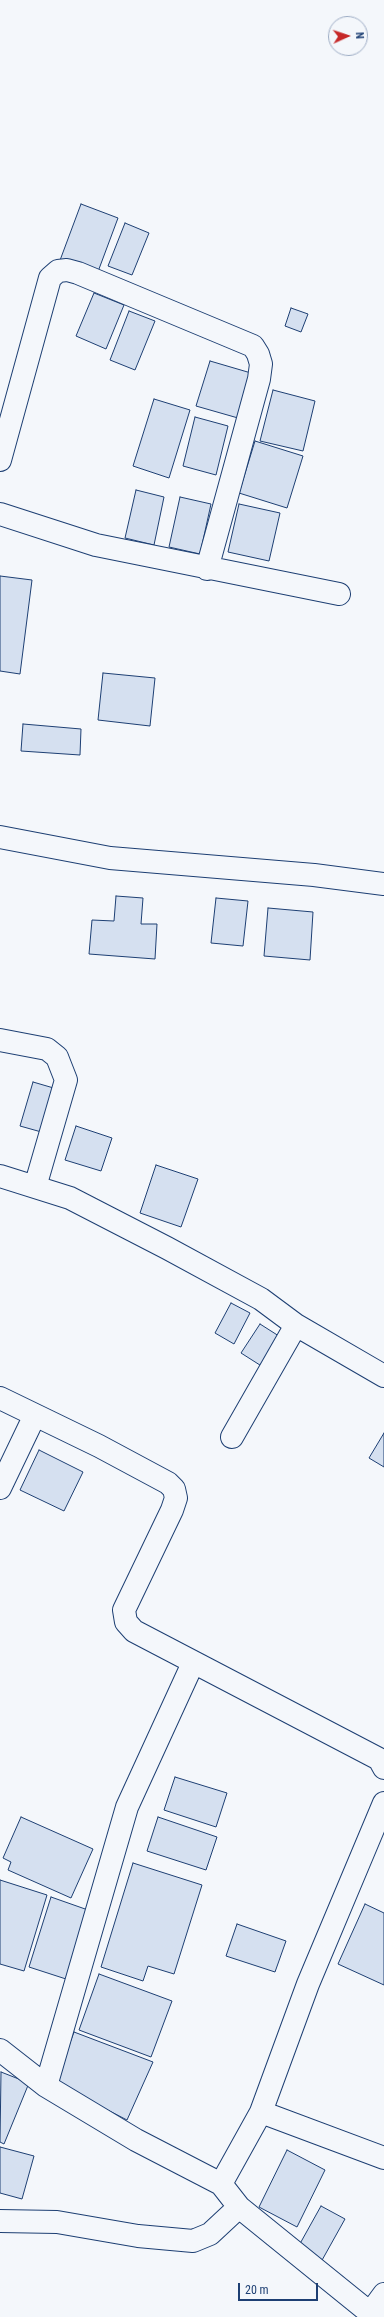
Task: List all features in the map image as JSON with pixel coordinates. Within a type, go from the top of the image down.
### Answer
[{"type":"street","points":[[0,460],[50,278],[58,271],[67,270],[78,273],[253,346],[258,354],[261,364],[259,379],[207,569]]},
{"type":"street","points":[[0,514],[96,545],[207,569],[339,594]]},
{"type":"street","points":[[0,837],[110,858],[314,875],[384,884]]},
{"type":"street","points":[[0,1040],[47,1049],[57,1057],[66,1080],[34,1187]]},
{"type":"street","points":[[0,1176],[70,1198],[167,1248],[261,1299],[296,1325],[384,1376]]},
{"type":"street","points":[[232,1437],[296,1325]]},
{"type":"street","points":[[0,1398],[99,1446],[168,1483],[174,1489],[176,1498],[172,1510],[124,1610],[126,1622],[134,1631],[379,1759],[384,1768]]},
{"type":"street","points":[[0,1488],[35,1415]]},
{"type":"street","points":[[46,2086],[127,1807],[193,1663]]},
{"type":"street","points":[[220,2184],[261,2112],[308,1984],[384,1803]]},
{"type":"street","points":[[0,2050],[46,2086],[136,2140],[220,2184],[239,2207],[373,2315],[384,2294]]},
{"type":"street","points":[[261,2112],[384,2158]]},
{"type":"street","points":[[0,2221],[57,2222],[138,2236],[193,2241],[210,2234],[239,2207]]},
{"type":"building","points":[[81,204],[118,218],[96,277],[59,263]]},
{"type":"building","points":[[125,223],[149,233],[132,275],[108,266]]},
{"type":"building","points":[[94,293],[124,305],[106,349],[76,336]]},
{"type":"building","points":[[291,308],[308,314],[301,332],[285,326]]},
{"type":"building","points":[[129,311],[155,321],[135,370],[110,360]]},
{"type":"building","points":[[210,361],[251,373],[238,418],[196,406]]},
{"type":"building","points":[[273,390],[315,401],[303,451],[260,441]]},
{"type":"building","points":[[154,399],[190,410],[169,478],[133,466]]},
{"type":"building","points":[[195,417],[228,426],[216,475],[183,466]]},
{"type":"building","points":[[255,441],[303,456],[287,508],[239,493]]},
{"type":"building","points":[[136,490],[164,497],[154,545],[125,538]]},
{"type":"building","points":[[180,497],[211,504],[200,554],[169,547]]},
{"type":"building","points":[[239,504],[280,513],[269,561],[228,552]]},
{"type":"building","points":[[0,576],[32,580],[20,674],[0,671]]},
{"type":"building","points":[[103,673],[155,678],[150,726],[98,720]]},
{"type":"building","points":[[23,724],[81,729],[80,755],[21,751]]},
{"type":"building","points":[[116,896],[143,898],[141,924],[157,924],[155,959],[89,954],[92,920],[114,921]]},
{"type":"building","points":[[216,898],[248,901],[243,946],[211,943]]},
{"type":"building","points":[[268,908],[313,912],[310,960],[264,956]]},
{"type":"building","points":[[33,1082],[57,1089],[45,1133],[20,1126]]},
{"type":"building","points":[[76,1126],[112,1138],[101,1171],[65,1160]]},
{"type":"building","points":[[156,1165],[198,1179],[181,1227],[140,1213]]},
{"type":"building","points":[[231,1303],[250,1313],[234,1344],[215,1333]]},
{"type":"building","points":[[260,1324],[282,1338],[263,1367],[241,1353]]},
{"type":"building","points":[[384,1433],[384,1467],[369,1458]]},
{"type":"building","points":[[39,1450],[83,1472],[64,1511],[20,1490]]},
{"type":"building","points":[[175,1777],[227,1793],[216,1827],[164,1810]]},
{"type":"building","points":[[21,1817],[93,1849],[71,1898],[8,1870],[11,1862],[3,1858]]},
{"type":"building","points":[[158,1817],[217,1837],[206,1870],[147,1851]]},
{"type":"building","points":[[133,1863],[202,1885],[174,1974],[148,1966],[143,1981],[101,1967]]},
{"type":"building","points":[[0,1880],[47,1895],[24,1971],[0,1964]]},
{"type":"building","points":[[51,1897],[88,1910],[66,1979],[29,1967]]},
{"type":"building","points":[[365,1904],[384,1913],[384,1985],[338,1964]]},
{"type":"building","points":[[237,1924],[286,1941],[275,1972],[226,1956]]},
{"type":"building","points":[[99,1974],[172,2001],[151,2057],[79,2030]]},
{"type":"building","points":[[74,2032],[153,2062],[127,2120],[55,2083]]},
{"type":"building","points":[[1,2072],[29,2083],[4,2144],[0,2142]]},
{"type":"building","points":[[0,2147],[34,2156],[22,2199],[0,2193]]},
{"type":"building","points":[[287,2150],[325,2170],[297,2227],[259,2207]]},
{"type":"building","points":[[321,2206],[345,2219],[321,2262],[297,2249]]}]
